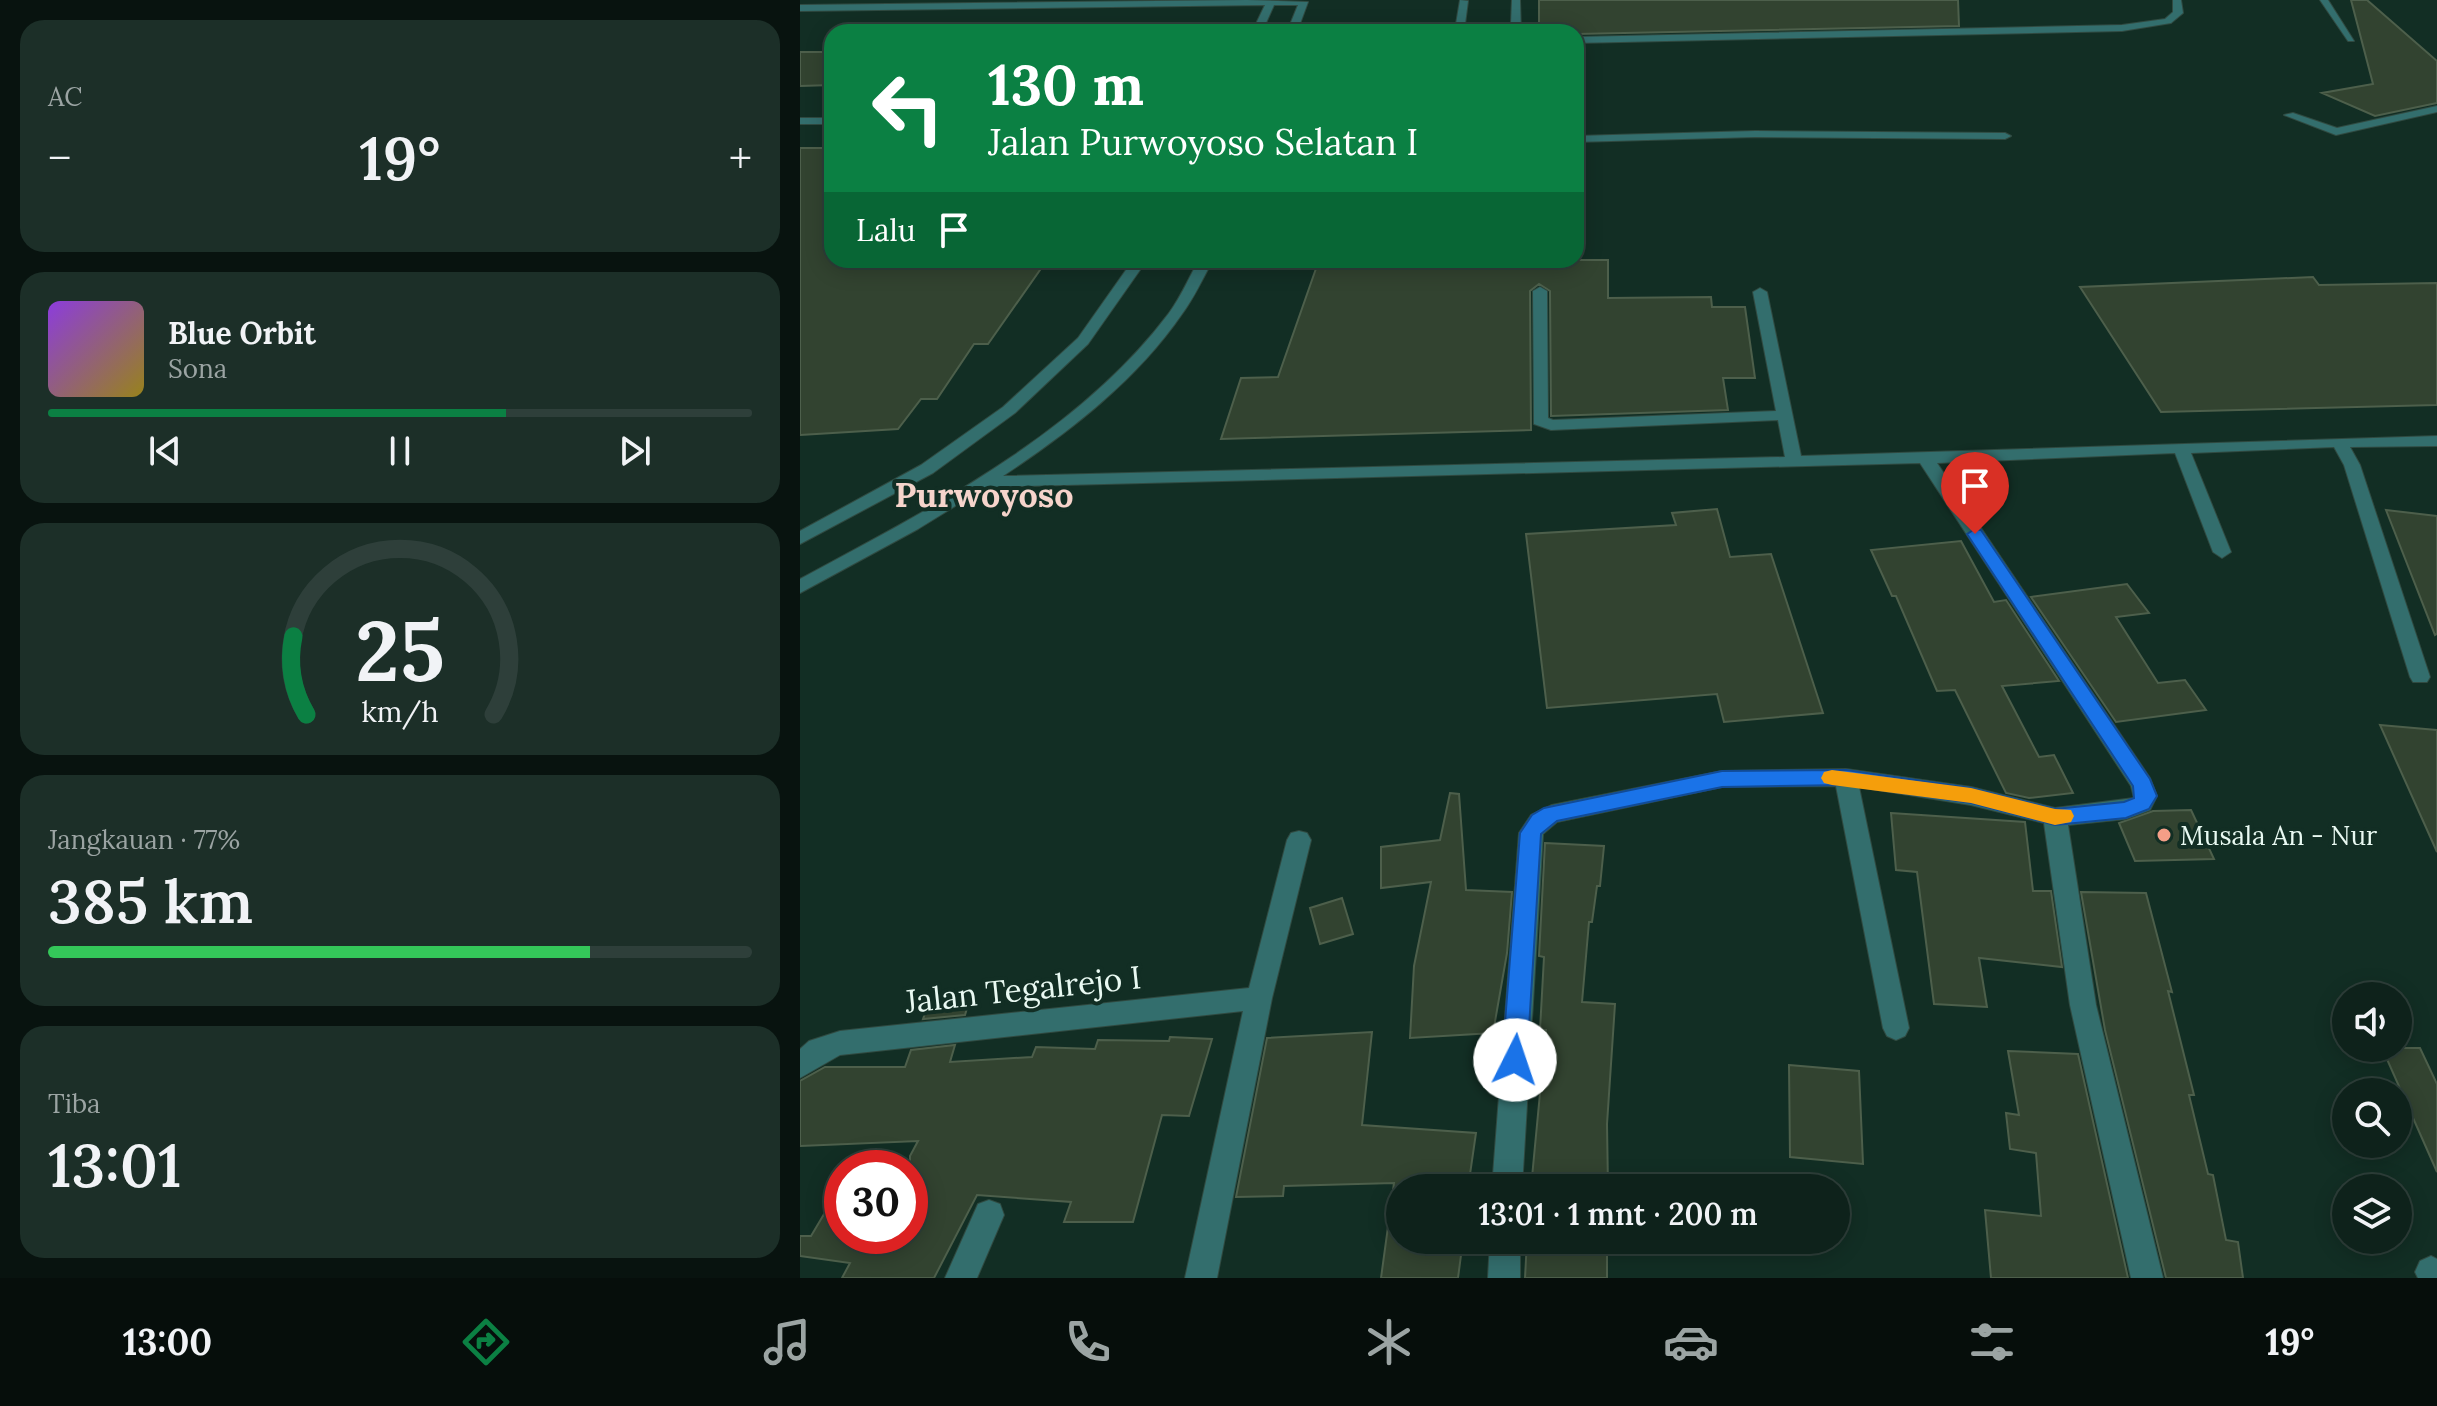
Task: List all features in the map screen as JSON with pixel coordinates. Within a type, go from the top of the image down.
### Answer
[{"type":"street","points":[[1516,0],[1516,24]]},
{"type":"street","points":[[1584,40],[2122,28],[2168,21],[2178,13],[2177,0]]},
{"type":"street","points":[[2324,0],[2351,39]]},
{"type":"street","points":[[1261,24],[1272,1]]},
{"type":"street","points":[[800,8],[1304,1],[1295,24]]},
{"type":"street","points":[[1460,24],[1464,1]]},
{"type":"street","points":[[2289,115],[2336,132],[2437,109]]},
{"type":"street","points":[[800,121],[824,121]]},
{"type":"street","points":[[1584,139],[1755,134],[2005,136]]},
{"type":"street","points":[[800,538],[927,469],[1009,410],[1083,341],[1134,268]]},
{"type":"street","points":[[800,587],[985,482],[1098,397],[1141,356],[1195,287],[1203,268]]},
{"type":"street","points":[[1540,291],[1540,421],[1551,425],[1786,415]]},
{"type":"street","points":[[1760,292],[1794,461]]},
{"type":"street","points":[[985,482],[1925,458],[2437,441]]},
{"type":"street","points":[[2339,442],[2352,465],[2420,677]]},
{"type":"street","points":[[2182,450],[2222,552]]},
{"type":"street","points":[[1508,1174],[1531,833],[1539,821],[1552,814],[1722,779],[1846,777],[1971,796],[2055,817],[2126,810],[2142,804],[2146,796],[2142,784],[1925,458]]},
{"type":"street","points":[[1846,777],[1896,1028]]},
{"type":"street","points":[[2055,817],[2083,1005],[2147,1278]]},
{"type":"street","points":[[1201,1278],[1259,998],[1299,840]]},
{"type":"street","name":"Jalan Tegalrejo I","points":[[800,1065],[819,1050],[840,1043],[1259,998]]},
{"type":"street","points":[[961,1278],[989,1215]]},
{"type":"street","points":[[1504,1278],[1505,1254]]},
{"type":"building","points":[[1539,0],[1958,0],[1959,26],[1584,34],[1584,24],[1539,24]]},
{"type":"building","points":[[2351,0],[2367,0],[2437,61],[2437,103],[2375,116],[2322,93],[2373,84]]},
{"type":"building","points":[[800,52],[824,52],[824,85],[800,86]]},
{"type":"building","points":[[800,148],[824,148],[824,268],[1041,268],[988,344],[974,344],[937,399],[921,399],[898,429],[800,435]]},
{"type":"building","points":[[1584,260],[1608,260],[1608,298],[1711,297],[1712,307],[1745,307],[1755,378],[1723,378],[1728,410],[1551,416],[1550,291],[1539,284],[1530,291],[1531,430],[1221,439],[1241,378],[1278,377],[1316,268],[1584,268]]},
{"type":"building","points":[[2313,277],[2319,285],[2437,283],[2437,405],[2161,412],[2080,287]]},
{"type":"building","points":[[1717,509],[1730,557],[1771,554],[1823,713],[1724,722],[1717,694],[1547,708],[1526,534],[1676,525],[1672,513]]},
{"type":"building","points":[[2386,510],[2437,516],[2435,635]]},
{"type":"building","points":[[1961,541],[1994,602],[2006,600],[2059,681],[2002,686],[2039,757],[2054,755],[2073,793],[2029,798],[2006,793],[1955,690],[1937,691],[1896,596],[1892,596],[1871,550]]},
{"type":"building","points":[[2127,584],[2149,613],[2116,617],[2158,683],[2185,680],[2206,710],[2116,722],[2031,597]]},
{"type":"building","points":[[2380,725],[2437,730],[2437,852]]},
{"type":"building","points":[[1450,793],[1459,794],[1466,890],[1512,892],[1507,953],[1493,1033],[1410,1038],[1414,966],[1431,882],[1381,888],[1381,847],[1440,840]]},
{"type":"building","name":"Musala An - Nur","points":[[2191,810],[2214,859],[2135,861],[2119,823],[2153,811]]},
{"type":"building","points":[[1891,813],[2025,822],[2033,891],[2051,891],[2062,967],[1979,958],[1987,1007],[1934,1004],[1917,872],[1896,870]]},
{"type":"building","points":[[1545,843],[1604,846],[1600,886],[1597,886],[1592,922],[1589,922],[1582,1002],[1615,1004],[1607,1124],[1608,1174],[1532,1174],[1546,1030],[1540,1030],[1544,957],[1539,956]]},
{"type":"building","points":[[2081,892],[2146,893],[2172,992],[2168,991],[2194,1095],[2189,1095],[2208,1174],[2213,1175],[2226,1240],[2238,1242],[2243,1278],[2166,1278],[2105,1030]]},
{"type":"building","points":[[1342,898],[1353,934],[1320,944],[1310,908]]},
{"type":"building","points":[[970,998],[965,1015],[923,1019],[930,1000]]},
{"type":"building","points":[[1372,1032],[1362,1125],[1476,1133],[1470,1174],[1386,1174],[1386,1183],[1284,1186],[1283,1196],[1236,1197],[1267,1038]]},
{"type":"building","points":[[1170,1037],[1212,1039],[1189,1116],[1162,1115],[1133,1222],[1064,1222],[1071,1202],[977,1195],[934,1278],[842,1278],[850,1263],[800,1256],[800,1236],[811,1236],[824,1214],[824,1254],[928,1254],[928,1150],[913,1150],[918,1141],[800,1146],[800,1081],[825,1067],[905,1067],[911,1050],[955,1045],[950,1062],[1032,1057],[1036,1047],[1095,1049],[1098,1040],[1169,1041]]},
{"type":"building","points":[[2412,1048],[2420,1048],[2437,1084],[2437,1172],[2412,1116],[2412,1078],[2395,1078],[2388,1062],[2412,1062]]},
{"type":"building","points":[[2008,1051],[2078,1054],[2128,1278],[1991,1278],[1985,1210],[2041,1216],[2036,1153],[2010,1149],[2006,1113],[2019,1115]]},
{"type":"building","points":[[1789,1065],[1859,1071],[1863,1164],[1790,1157]]},
{"type":"building","points":[[1386,1241],[1386,1254],[1461,1254],[1458,1278],[1381,1278]]},
{"type":"building","points":[[1526,1254],[1607,1254],[1607,1278],[1525,1278]]},
{"type":"slow traffic","points":[[1832,778],[1846,777],[1971,796],[2055,817],[2063,816]]},
{"type":"place","name":"Musala An - Nur","points":[[2164,835]]},
{"type":"district","name":"Purwoyoso","points":[[984,494]]},
{"type":"route","points":[[1515,1060],[1531,833],[1539,821],[1552,814],[1722,779],[1846,777],[1971,796],[2055,817],[2126,810],[2142,804],[2146,796],[2142,784],[1975,534]]}]
